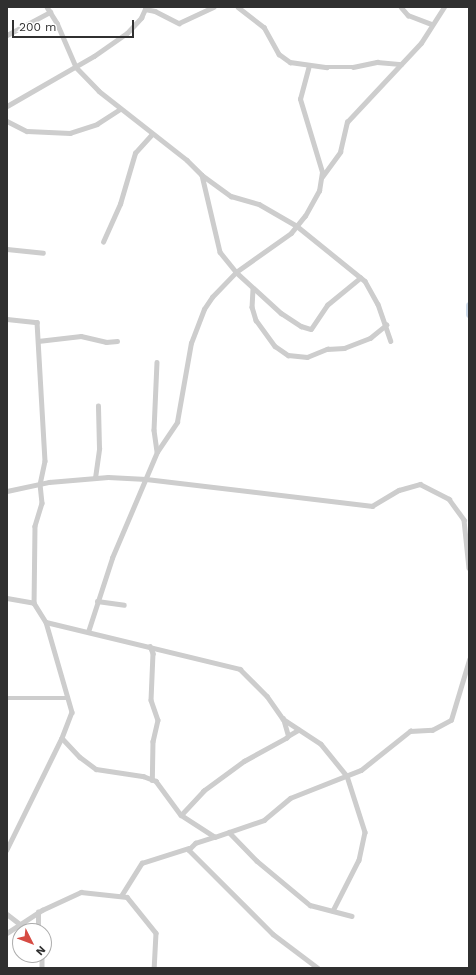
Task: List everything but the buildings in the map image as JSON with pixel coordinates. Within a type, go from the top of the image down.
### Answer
[{"type":"street","points":[[47,7],[76,67],[120,109],[187,160],[202,175],[231,196],[259,204],[297,226],[360,278],[370,289],[386,325],[391,341]]},
{"type":"street","points":[[7,106],[76,67],[127,33],[146,8],[180,23],[214,7]]},
{"type":"street","points":[[238,7],[264,27],[282,58],[290,62],[309,66],[353,67],[377,62],[401,64]]},
{"type":"street","points":[[401,7],[408,15],[432,24]]},
{"type":"street","points":[[88,632],[112,558],[157,452],[177,422],[197,324],[212,297],[236,272],[297,226],[319,191],[322,177],[340,152],[347,122],[428,33],[432,24],[444,7]]},
{"type":"street","points":[[7,36],[50,12]]},
{"type":"street","points":[[309,66],[300,99],[322,177]]},
{"type":"street","points":[[7,121],[27,131],[70,133],[97,124],[120,109]]},
{"type":"street","points":[[102,242],[120,204],[135,153],[152,134]]},
{"type":"street","points":[[202,175],[220,252],[236,272],[281,313],[307,329],[315,325],[327,305],[360,278]]},
{"type":"street","points":[[7,249],[43,253]]},
{"type":"street","points":[[253,289],[252,308],[256,320],[274,346],[288,355],[307,357],[327,349],[344,348],[370,338],[386,325]]},
{"type":"street","points":[[7,319],[37,322],[45,461],[40,484],[42,503],[34,534],[34,603],[46,622],[72,712],[62,738],[7,850]]},
{"type":"street","points":[[38,341],[81,336],[117,341]]},
{"type":"street","points":[[157,362],[154,430],[157,452]]},
{"type":"street","points":[[95,478],[99,448],[98,406]]},
{"type":"street","points":[[7,492],[40,484],[95,478],[146,479],[372,506],[400,490],[420,484],[449,499],[464,520],[469,568]]},
{"type":"street","points":[[7,598],[34,603]]},
{"type":"street","points":[[97,601],[124,605]]},
{"type":"street","points":[[46,622],[240,669],[267,696],[284,719],[298,730],[321,744],[347,776],[365,832],[359,860],[333,911]]},
{"type":"street","points":[[150,646],[153,653],[151,700],[158,720],[153,742],[152,780]]},
{"type":"street","points":[[121,896],[142,863],[189,848],[215,837],[264,820],[290,798],[361,770],[410,731],[432,730],[451,720],[469,660]]},
{"type":"street","points":[[7,698],[68,698]]},
{"type":"street","points":[[284,719],[288,736]]},
{"type":"street","points":[[181,815],[203,791],[244,761],[298,730]]},
{"type":"street","points":[[62,738],[80,758],[96,769],[152,780],[181,815],[215,837]]},
{"type":"street","points":[[229,832],[286,887],[310,905],[352,916]]},
{"type":"street","points":[[189,848],[203,865],[273,934],[318,968]]},
{"type":"street","points":[[24,923],[38,912],[81,892],[127,897],[156,933],[154,968]]},
{"type":"street","points":[[38,912],[38,923]]},
{"type":"street","points":[[7,914],[18,923]]},
{"type":"waterway","points":[[469,305],[469,314]]}]
